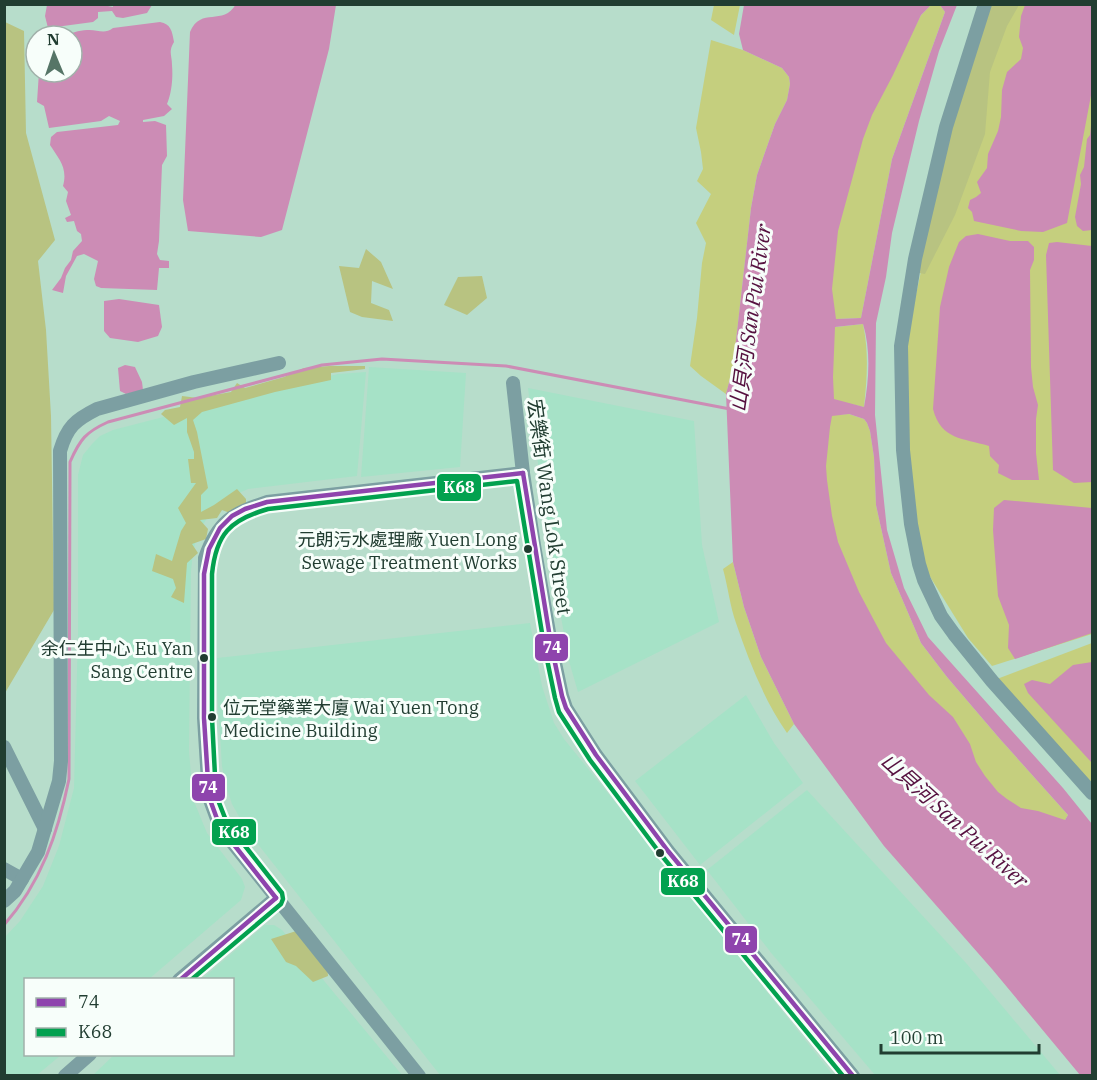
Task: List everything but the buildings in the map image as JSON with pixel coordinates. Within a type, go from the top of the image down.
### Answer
[{"type":"street","points":[[985,4],[946,126],[915,259],[901,346],[903,450],[911,524],[924,580],[941,616],[992,681],[1092,793]]},
{"type":"street","points":[[4,901],[15,891],[38,852],[59,781],[61,761],[60,451],[67,430],[83,416],[97,409],[194,382],[279,363]]},
{"type":"street","name":"宏樂街 Wang Lok Street","points":[[513,383],[523,473],[551,644],[566,708],[596,755],[668,851],[853,1076]]},
{"type":"street","points":[[419,1076],[220,827],[208,797],[204,718],[205,558],[211,541],[232,515],[267,502],[523,473]]},
{"type":"street","points":[[4,747],[45,829]]},
{"type":"street","points":[[4,869],[22,879]]},
{"type":"street","points":[[181,978],[276,898]]},
{"type":"street","points":[[66,1075],[88,1056]]},
{"type":"shaded area","points":[[714,5],[740,5],[734,35],[711,20]]},
{"type":"shaded area","points":[[940,5],[945,12],[892,159],[861,318],[836,319],[836,327],[863,324],[867,366],[864,407],[851,404],[832,415],[849,414],[864,419],[867,423],[874,457],[876,505],[891,573],[921,643],[947,677],[1068,815],[1065,820],[1092,929],[877,739],[787,412],[833,186],[921,15],[930,6]]},
{"type":"shaded area","points":[[989,5],[1019,5],[1007,26],[990,72],[985,134],[955,215],[925,274],[908,271],[942,128]]},
{"type":"shaded area","points":[[995,5],[1092,5],[1092,634],[992,666],[968,638],[929,575],[911,524],[902,390],[908,332],[932,220]]},
{"type":"shaded area","points":[[5,22],[24,31],[26,133],[55,240],[38,261],[46,330],[51,416],[54,610],[5,693]]},
{"type":"shaded area","points":[[711,40],[743,50],[782,68],[789,77],[790,84],[787,100],[775,124],[757,175],[751,208],[733,367],[726,394],[690,366],[706,243],[696,223],[711,194],[697,181],[703,169],[696,128]]},
{"type":"shaded area","points":[[366,249],[381,262],[393,289],[372,281],[371,303],[389,310],[393,321],[362,317],[350,312],[339,266],[359,268]]},
{"type":"shaded area","points":[[482,276],[487,298],[467,315],[444,305],[458,277]]},
{"type":"shaded area","points":[[365,366],[365,369],[331,373],[331,380],[275,392],[202,412],[193,420],[208,488],[201,495],[201,512],[237,489],[246,499],[246,519],[222,510],[217,518],[200,520],[208,529],[206,539],[192,544],[198,553],[187,563],[184,603],[171,597],[176,588],[173,579],[152,571],[156,554],[172,561],[181,531],[186,523],[178,508],[196,483],[191,483],[188,459],[194,459],[194,452],[187,432],[187,418],[174,425],[161,414],[165,410],[180,407],[182,396],[198,398],[231,392],[237,383],[245,388],[284,377],[304,368]]},
{"type":"shaded area","points":[[369,367],[466,373],[460,467],[361,477]]},
{"type":"shaded area","points":[[366,372],[357,476],[248,489],[232,496],[207,518],[198,533],[193,552],[189,751],[193,799],[207,833],[242,879],[245,887],[241,900],[150,978],[24,978],[24,1056],[60,1056],[37,1075],[5,1075],[4,938],[20,921],[43,886],[59,846],[74,788],[78,634],[78,475],[83,455],[100,436],[113,430],[338,374]]},
{"type":"shaded area","points":[[528,388],[694,421],[702,545],[719,622],[578,692],[569,661],[559,606]]},
{"type":"shaded area","points":[[733,562],[744,607],[761,657],[794,724],[787,733],[758,680],[734,617],[723,569]]},
{"type":"shaded area","points":[[530,623],[542,686],[554,723],[564,739],[833,1075],[440,1075],[246,829],[232,804],[222,766],[217,658]]},
{"type":"shaded area","points":[[1092,643],[1092,787],[997,679]]},
{"type":"shaded area","points":[[746,695],[774,743],[803,783],[700,865],[635,781]]},
{"type":"shaded area","points":[[807,790],[966,963],[1060,1075],[875,1075],[772,954],[707,870]]},
{"type":"shaded area","points":[[265,925],[274,925],[282,930],[402,1075],[92,1076],[113,1056],[234,1056],[234,978],[203,978]]},
{"type":"shaded area","points":[[309,927],[326,951],[328,976],[313,982],[296,966],[286,962],[271,939]]},
{"type":"water","points":[[236,4],[336,5],[329,49],[282,230],[261,237],[188,231],[183,200],[190,32],[200,20],[225,14],[231,11]]},
{"type":"water","points":[[47,5],[113,7],[113,5],[152,5],[147,13],[123,18],[116,17],[112,11],[98,12],[98,18],[93,22],[47,24],[45,16]]},
{"type":"water","name":"山貝河 San Pui River","points":[[744,5],[940,5],[957,5],[939,51],[919,121],[892,233],[876,323],[875,415],[887,530],[904,588],[928,637],[1063,788],[1092,824],[1092,1075],[1080,1075],[992,969],[884,846],[794,724],[761,657],[744,607],[733,562],[726,394],[733,367],[751,208],[757,175],[775,124],[787,100],[790,84],[789,77],[782,68],[743,50],[739,34]],"holes":[[[940,5],[945,12],[892,159],[861,318],[836,319],[832,289],[838,231],[863,139],[872,115],[921,15],[930,6]],[[863,324],[868,366],[864,407],[834,399],[835,327]],[[849,414],[864,419],[867,423],[874,457],[876,505],[891,573],[921,643],[947,677],[1068,815],[1065,820],[1021,808],[998,792],[976,762],[970,744],[953,717],[929,695],[886,643],[859,592],[838,542],[832,516],[826,466],[832,416]]]},
{"type":"water","points":[[1025,5],[1092,5],[1092,90],[1067,223],[1043,232],[1021,231],[974,221],[972,212],[968,208],[970,200],[981,193],[977,182],[987,168],[988,154],[998,131],[1002,90],[1007,72],[1021,59],[1023,48],[1019,37],[1021,16]]},
{"type":"water","points":[[160,22],[167,24],[173,35],[172,84],[167,104],[172,109],[164,116],[143,120],[143,122],[155,121],[166,125],[167,156],[162,165],[157,254],[160,260],[169,261],[169,268],[159,268],[157,290],[101,288],[96,286],[94,279],[98,261],[84,254],[77,256],[66,276],[63,293],[52,290],[71,260],[73,251],[82,241],[74,221],[67,222],[65,218],[71,215],[66,201],[68,192],[63,186],[62,164],[50,145],[51,137],[57,132],[118,125],[120,121],[109,116],[101,121],[49,128],[44,106],[37,102],[38,84],[84,84],[84,30],[107,31],[113,28]]},
{"type":"water","points":[[1092,116],[1092,230],[1083,231],[1077,226],[1075,217],[1081,184],[1080,175],[1084,167]]},
{"type":"water","points":[[978,234],[1010,241],[1028,241],[1034,247],[1034,260],[1030,270],[1031,367],[1038,405],[1036,453],[1039,480],[1012,480],[998,473],[999,465],[990,456],[989,446],[962,439],[947,432],[941,427],[933,409],[940,307],[949,267],[959,242],[966,236]]},
{"type":"water","points":[[1049,243],[1092,246],[1092,482],[1074,483],[1053,470],[1046,255]]},
{"type":"water","points":[[119,299],[159,305],[162,327],[158,336],[138,342],[110,338],[104,331],[104,301]]},
{"type":"water","points":[[125,365],[135,367],[143,390],[126,394],[120,391],[118,368]]},
{"type":"water","points":[[1004,500],[1092,508],[1092,633],[1015,659],[1008,648],[1009,625],[998,596],[993,530],[994,508]]},
{"type":"water","points":[[1092,662],[1092,763],[1028,693],[1024,684],[1032,680],[1050,684],[1073,665]]},
{"type":"waterway","name":"山貝河 San Pui River","points":[[4,925],[38,875],[53,838],[69,779],[70,462],[84,437],[94,429],[108,422],[322,365],[382,359],[506,366],[730,409]]},
{"type":"transit line","name":"74","points":[[523,473],[551,644],[566,708],[596,755],[668,851],[853,1076]]},
{"type":"transit line","name":"74","points":[[276,898],[220,827],[209,797],[204,718],[204,574],[209,549],[220,528],[232,516],[267,502],[523,473]]},
{"type":"transit line","name":"K68","points":[[193,978],[281,904],[283,899],[282,893],[227,823],[216,795],[212,718],[212,574],[221,539],[227,531],[244,518],[268,509],[517,481],[544,645],[559,712],[590,760],[662,856],[843,1076]]},
{"type":"transit line","name":"74","points":[[182,978],[276,898]]},
{"type":"place","name":"元朗污水處理廠 Yuen Long Sewage Treatment Works","points":[[528,549]]},
{"type":"place","name":"余仁生中心 Eu Yan Sang Centre","points":[[204,658]]},
{"type":"place","name":"位元堂藥業大廈 Wai Yuen Tong Medicine Building","points":[[212,717]]}]
